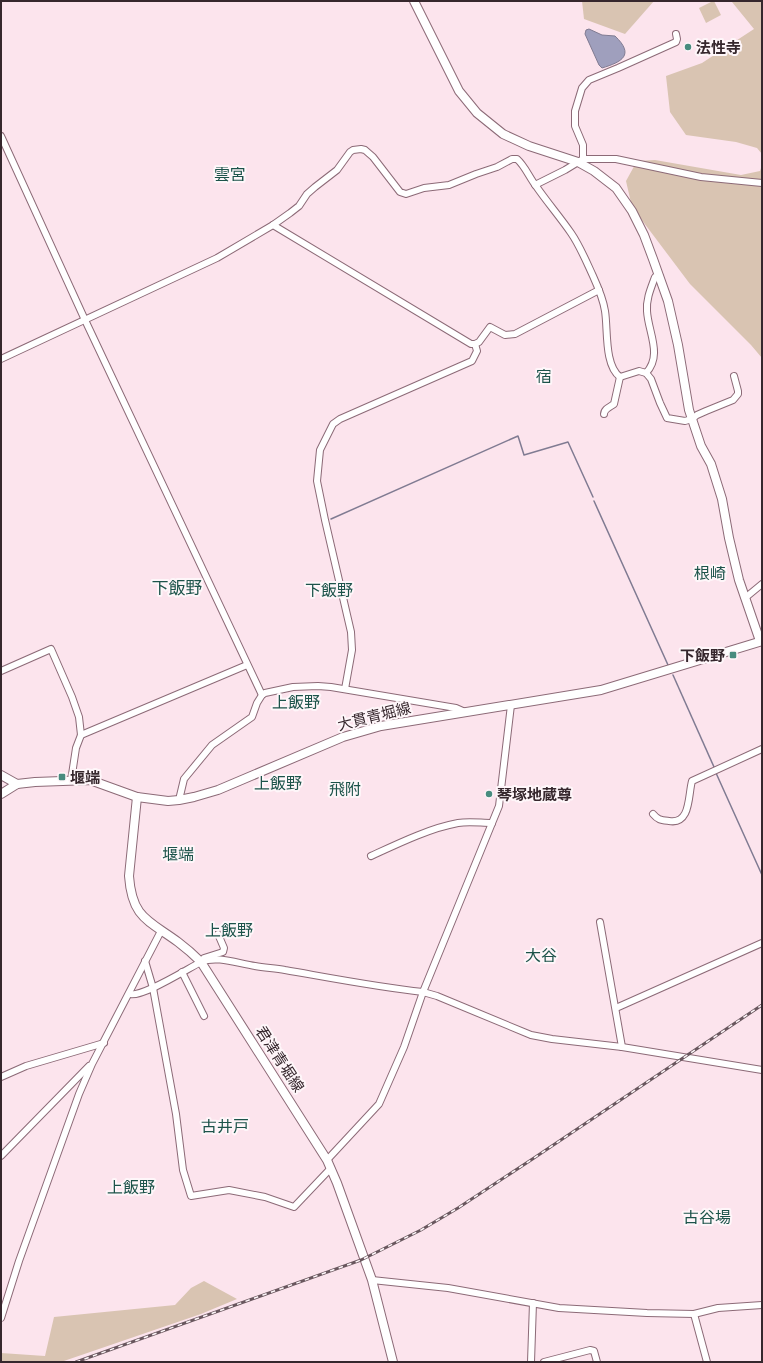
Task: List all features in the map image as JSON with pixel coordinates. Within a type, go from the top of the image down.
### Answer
[{"type":"main road","points":[[414,1],[459,91],[488,124],[515,140],[580,161],[616,188],[626,201],[644,235],[668,301],[678,345],[685,393],[692,420],[702,448],[711,464],[722,499],[739,580],[761,643]]},
{"type":"main road","name":"大貫青堀線","points":[[1,794],[18,784],[35,782],[96,781],[137,797],[168,801],[179,800],[218,790],[359,731],[381,726],[601,690],[761,643]]},
{"type":"main road","points":[[1,775],[18,784]]},
{"type":"main road","name":"君津青堀線","points":[[137,797],[129,876],[134,902],[143,917],[148,922],[178,942],[200,961],[327,1160],[372,1280],[393,1362]]},
{"type":"street","points":[[580,161],[583,145],[575,126],[575,111],[582,88],[589,80],[676,42],[676,34]]},
{"type":"street","points":[[1,136],[85,320],[262,695]]},
{"type":"street","points":[[1,359],[217,258],[273,225],[299,206],[307,194],[338,170],[350,152],[357,149],[365,150],[373,157],[400,192],[406,194],[424,188],[449,185],[512,160],[517,159],[521,162],[535,185],[571,233],[586,261],[599,290],[605,310],[611,360],[617,374],[620,377]]},
{"type":"street","points":[[535,185],[580,161],[616,159],[701,177],[762,183]]},
{"type":"street","points":[[273,225],[472,344],[479,342],[490,328],[505,335],[515,334],[599,290]]},
{"type":"street","points":[[646,373],[652,367],[655,355],[647,311],[648,299],[655,278],[660,277]]},
{"type":"street","points":[[346,689],[352,650],[351,632],[317,481],[320,450],[331,428],[340,419],[472,361],[477,351],[475,344]]},
{"type":"street","points":[[620,377],[639,372],[646,373],[651,379],[660,403],[668,418],[685,421],[692,420],[697,415],[730,402],[736,397],[738,388],[734,376]]},
{"type":"street","points":[[604,414],[607,408],[614,404],[620,377]]},
{"type":"street","points":[[745,598],[762,584]]},
{"type":"street","points":[[1,671],[51,649],[79,717],[80,734],[76,748],[71,781]]},
{"type":"street","points":[[80,734],[247,665]]},
{"type":"street","points":[[179,800],[184,779],[212,745],[252,717],[262,695],[273,690],[292,687],[318,686],[346,689],[456,708],[465,712]]},
{"type":"street","points":[[327,1160],[379,1104],[404,1047],[424,992],[499,806],[511,705]]},
{"type":"street","points":[[653,814],[657,819],[675,822],[680,820],[686,811],[690,798],[692,781],[762,748]]},
{"type":"street","points":[[371,856],[436,829],[458,823],[492,823]]},
{"type":"street","points":[[600,922],[622,1047]]},
{"type":"street","points":[[1,1318],[19,1261],[39,1209],[68,1120],[92,1064],[161,931]]},
{"type":"street","points":[[129,994],[133,995],[153,988],[200,961],[223,952],[224,948],[218,934]]},
{"type":"street","points":[[616,1008],[762,943]]},
{"type":"street","points":[[200,961],[217,960],[284,969],[342,980],[424,992],[531,1035],[552,1039],[622,1047],[762,1070]]},
{"type":"street","points":[[145,961],[153,988],[176,1114],[183,1170],[191,1196],[229,1190],[265,1197],[294,1208],[331,1168]]},
{"type":"street","points":[[182,972],[204,1016]]},
{"type":"street","points":[[1,1077],[26,1066],[104,1042]]},
{"type":"street","points":[[1,1156],[92,1064]]},
{"type":"street","points":[[372,1280],[448,1288],[567,1308],[647,1313],[694,1314],[718,1308],[762,1304]]},
{"type":"street","points":[[531,1362],[533,1303]]},
{"type":"street","points":[[694,1314],[708,1362]]},
{"type":"street","points":[[544,1362],[593,1350],[597,1362]]},
{"type":"shaded area","points":[[582,1],[654,1],[625,34],[584,19]]},
{"type":"shaded area","points":[[713,1],[721,15],[706,23],[699,8]]},
{"type":"shaded area","points":[[731,1],[762,1],[762,154],[757,148],[736,142],[686,135],[670,112],[666,76],[702,63],[754,29]]},
{"type":"shaded area","points":[[655,160],[741,175],[760,171],[762,165],[762,358],[690,284],[632,207],[626,181],[637,161]]},
{"type":"shaded area","points":[[204,1281],[237,1299],[201,1314],[61,1362],[1,1362],[1,1353],[45,1356],[54,1317],[175,1305],[191,1288]]},
{"type":"water","points":[[589,29],[602,35],[615,36],[624,48],[624,57],[615,63],[602,68],[599,65],[585,34],[586,30]]},
{"type":"waterway","points":[[331,519],[518,436],[524,455],[568,442],[593,497]]},
{"type":"waterway","points":[[594,501],[668,665]]},
{"type":"waterway","points":[[673,675],[714,767]]},
{"type":"waterway","points":[[716,773],[762,875]]},
{"type":"railway","points":[[76,1362],[361,1260],[421,1230],[458,1208],[534,1158],[762,1005]]},
{"type":"place","name":"法性寺","points":[[688,47]]},
{"type":"place","name":"下飯野","points":[[733,655]]},
{"type":"place","name":"堰端","points":[[62,777]]},
{"type":"place","name":"琴塚地蔵尊","points":[[489,794]]},
{"type":"district","name":"雲宮","points":[[230,174]]},
{"type":"district","name":"宿","points":[[544,376]]},
{"type":"district","name":"根崎","points":[[710,573]]},
{"type":"district","name":"下飯野","points":[[177,587]]},
{"type":"district","name":"下飯野","points":[[329,590]]},
{"type":"district","name":"上飯野","points":[[296,702]]},
{"type":"district","name":"上飯野","points":[[278,783]]},
{"type":"district","name":"飛附","points":[[345,789]]},
{"type":"district","name":"堰端","points":[[178,854]]},
{"type":"district","name":"上飯野","points":[[229,930]]},
{"type":"district","name":"大谷","points":[[541,955]]},
{"type":"district","name":"古井戸","points":[[225,1126]]},
{"type":"district","name":"上飯野","points":[[131,1187]]},
{"type":"district","name":"古谷場","points":[[707,1217]]}]
